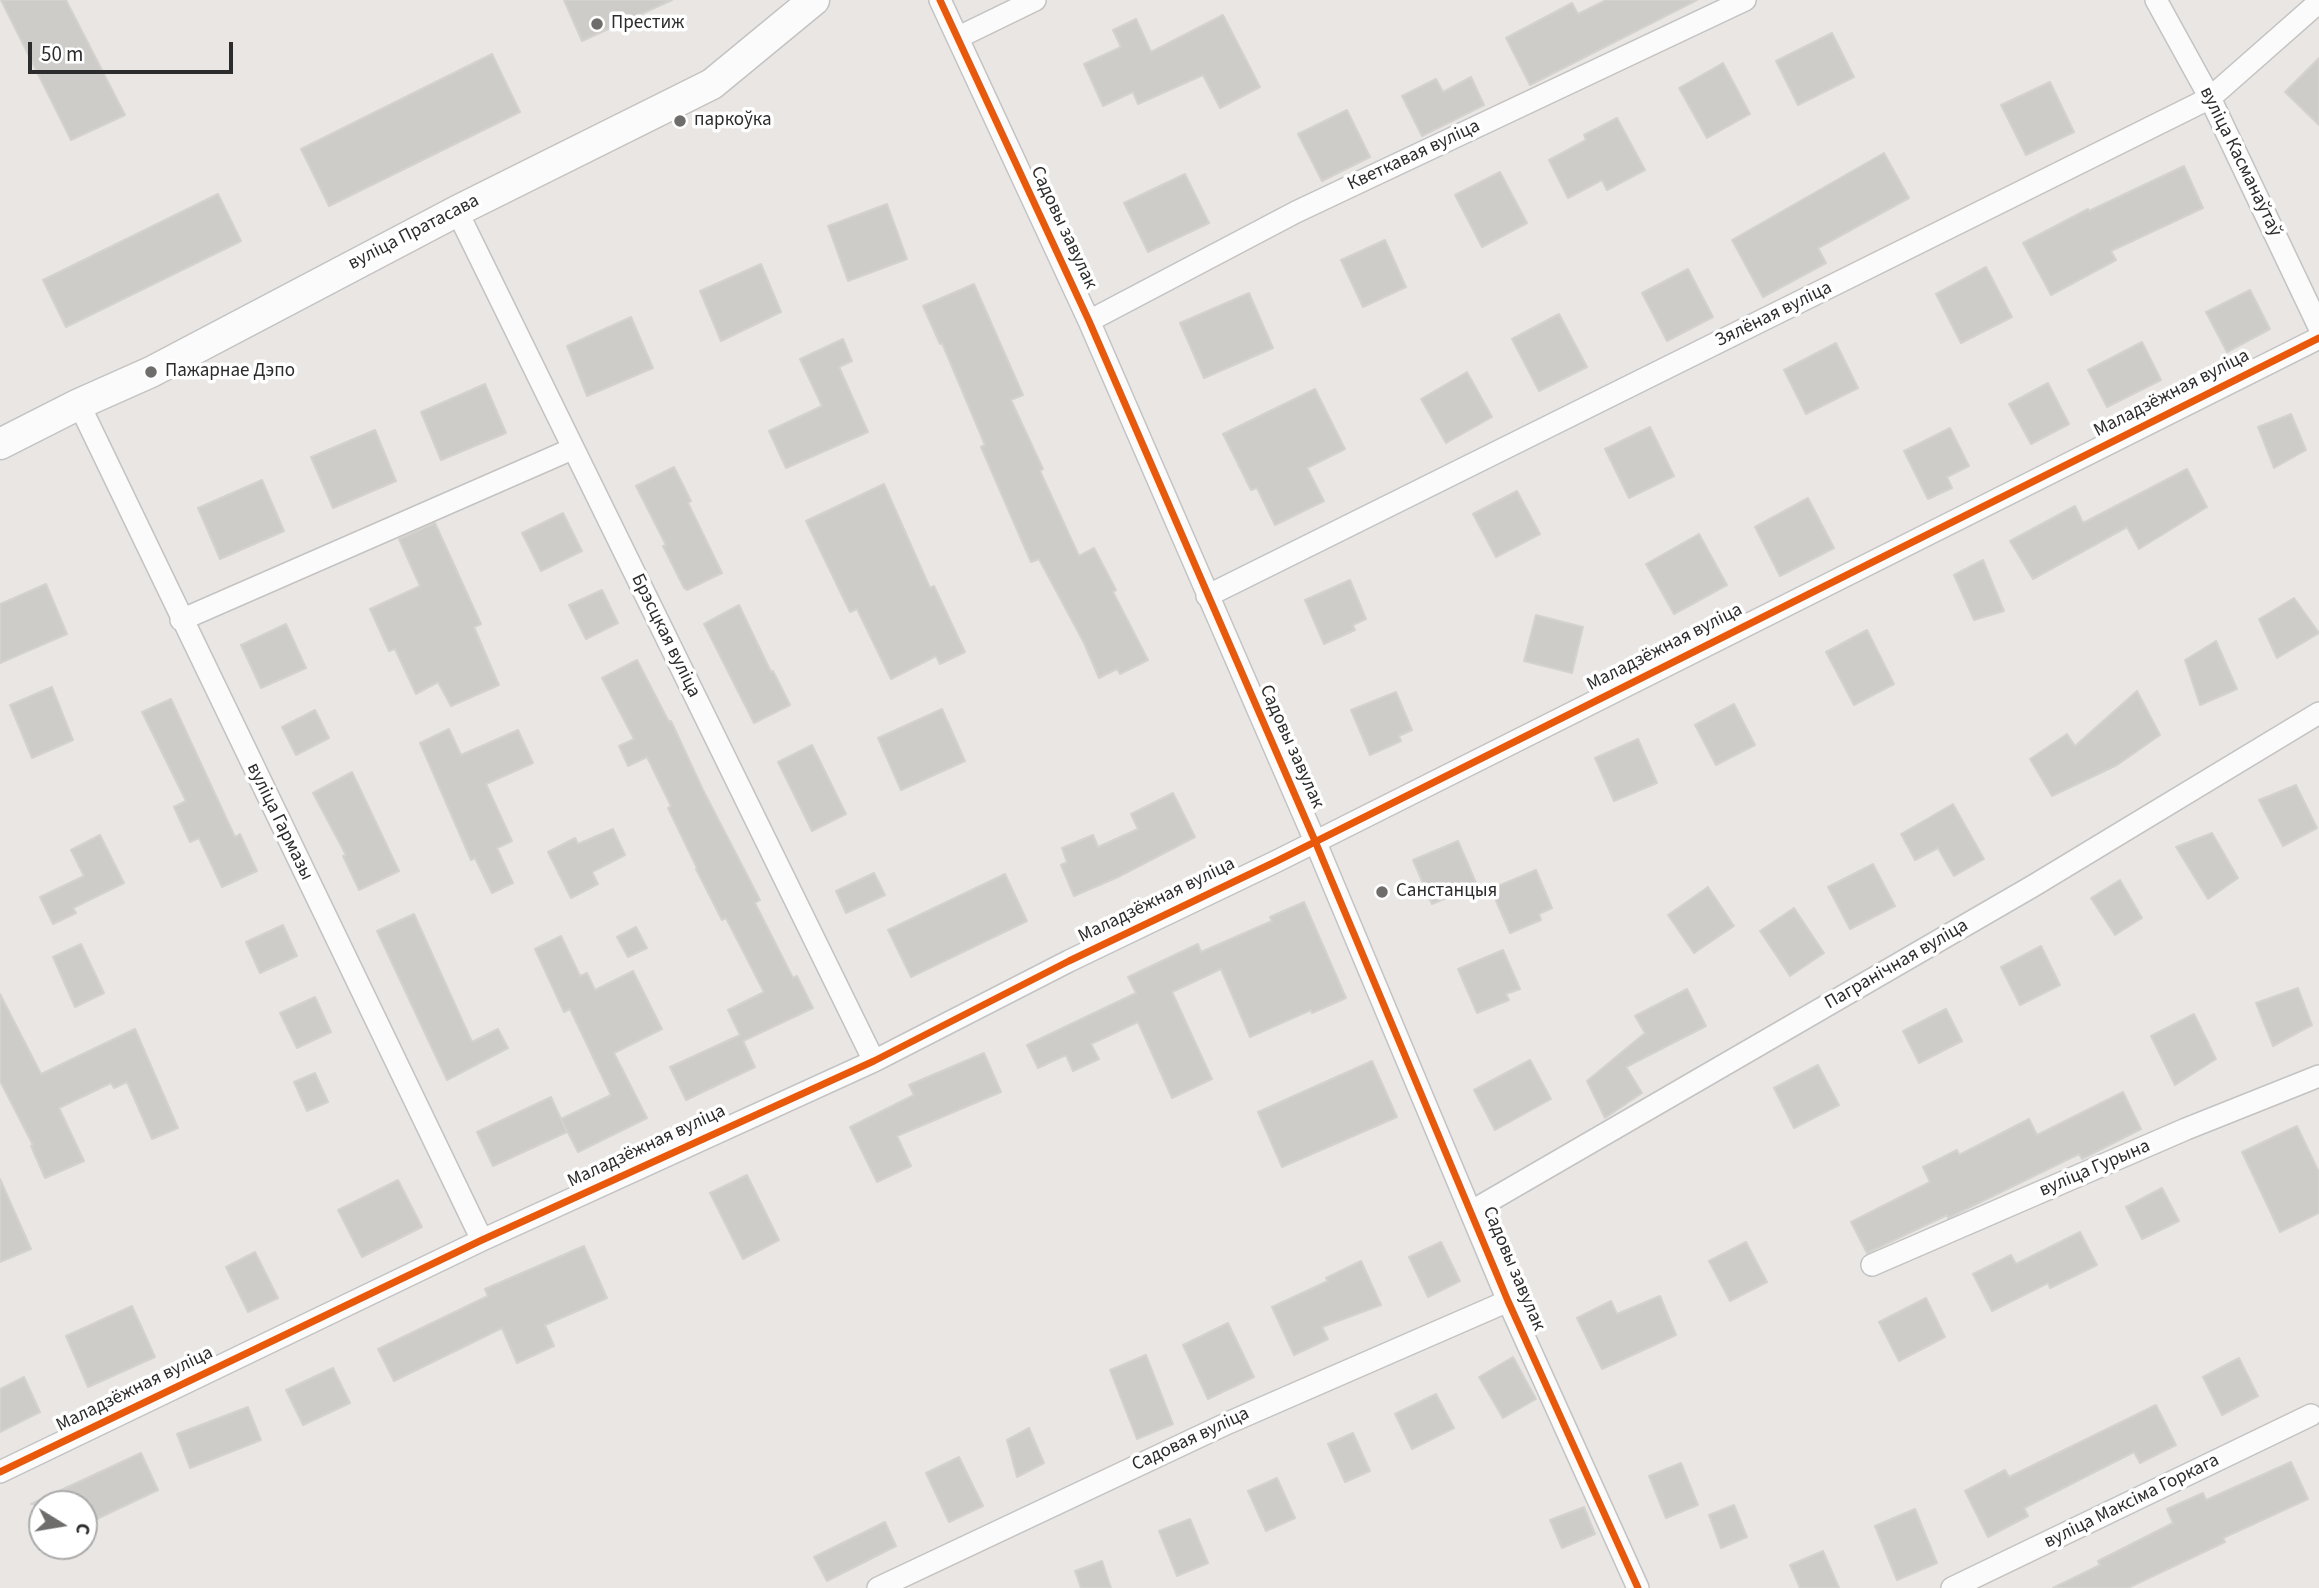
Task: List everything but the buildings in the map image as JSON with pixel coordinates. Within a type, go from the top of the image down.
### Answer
[{"type":"main road","name":"вуліца Пратасава","points":[[0,444],[79,404],[151,372],[457,211],[712,84],[814,0]]},
{"type":"street","name":"Садовы завулак","points":[[940,0],[1088,321],[1315,841],[1508,1301],[1638,1588]]},
{"type":"street","points":[[958,37],[1035,0]]},
{"type":"street","name":"Кветкавая вуліца","points":[[1088,321],[1296,212],[1745,0]]},
{"type":"street","name":"вуліца Касманаўтаў","points":[[2156,0],[2210,98],[2319,327]]},
{"type":"street","name":"Зялёная вуліца","points":[[1207,596],[2210,98],[2319,2]]},
{"type":"street","name":"Брэсцкая вуліца","points":[[457,211],[874,1061]]},
{"type":"street","name":"Маладзёжная вуліца","points":[[0,1472],[482,1240],[874,1061],[1069,961],[1315,841],[2319,338]]},
{"type":"street","name":"вуліца Гармазы","points":[[79,404],[482,1240]]},
{"type":"street","points":[[181,620],[572,449]]},
{"type":"street","name":"Пагранічная вуліца","points":[[1472,1211],[2033,886],[2319,713]]},
{"type":"street","name":"вуліца Гурына","points":[[1872,1265],[2186,1129],[2319,1076]]},
{"type":"street","name":"Садовая вуліца","points":[[878,1588],[1228,1423],[1508,1301]]},
{"type":"street","name":"вуліца Максіма Горкага","points":[[1952,1588],[2311,1415]]},
{"type":"cycle path","points":[[940,0],[1089,321],[1315,841],[1508,1301],[1638,1588]]},
{"type":"cycle path","points":[[0,1472],[482,1240],[874,1061],[1069,961],[1277,861],[2319,338]]},
{"type":"place","name":"Престиж","points":[[597,24]]},
{"type":"place","name":"паркоўка","points":[[680,121]]},
{"type":"place","name":"Пажарнае Дэпо","points":[[151,372]]},
{"type":"place","name":"Санстанцыя","points":[[1382,892]]}]
